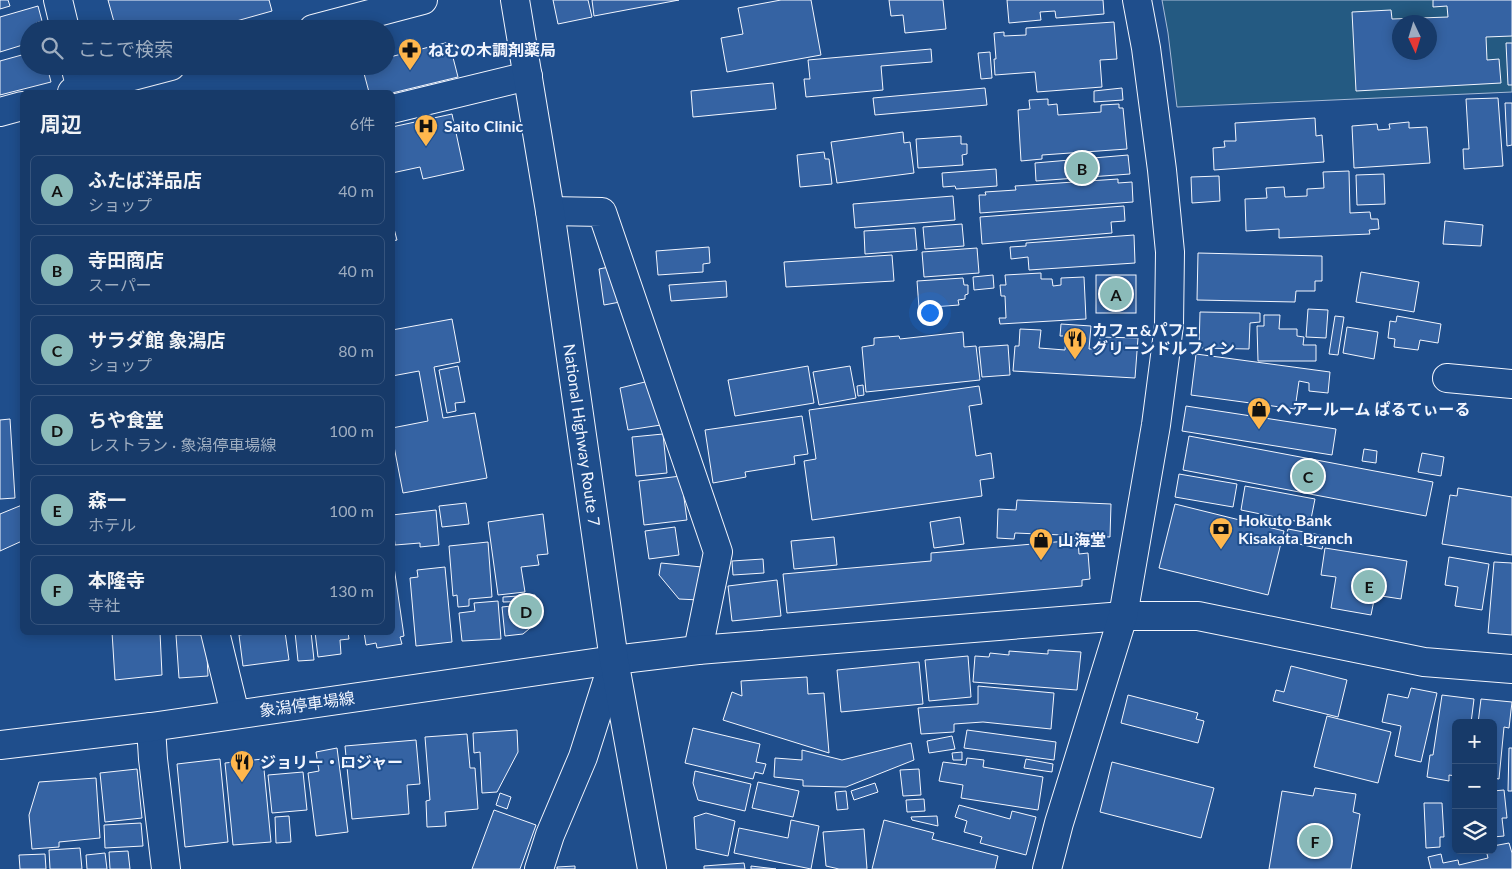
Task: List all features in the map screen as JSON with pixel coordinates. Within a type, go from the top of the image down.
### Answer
[{"type":"main road","points":[[58,0],[63,20]]},
{"type":"main road","points":[[347,20],[423,0]]},
{"type":"main road","name":"National Highway Route 7","points":[[515,0],[550,211],[614,660],[652,869]]},
{"type":"main road","points":[[1048,869],[1059,823],[1123,616],[1156,425],[1169,316],[1170,252],[1162,170],[1146,48],[1137,0]]},
{"type":"main road","points":[[78,85],[127,75]]},
{"type":"main road","points":[[395,109],[528,76]]},
{"type":"main road","points":[[0,112],[20,107]]},
{"type":"main road","points":[[550,211],[602,212],[718,552],[698,650]]},
{"type":"main road","points":[[1448,378],[1512,384]]},
{"type":"main road","name":"象潟停車場線","points":[[0,745],[151,727],[614,660],[698,650],[1123,616],[1198,616],[1424,662],[1512,669]]},
{"type":"main road","points":[[216,635],[235,714]]},
{"type":"main road","points":[[539,869],[550,835],[583,757],[614,660]]},
{"type":"main road","points":[[151,727],[166,869]]},
{"type":"shaded area","points":[[1162,0],[1512,0],[1512,92],[1177,107]]},
{"type":"building","points":[[0,0],[8,0],[10,6],[0,9]]},
{"type":"building","points":[[108,0],[269,0],[272,11],[240,20],[114,20]]},
{"type":"building","points":[[553,0],[588,0],[592,17],[558,24]]},
{"type":"building","points":[[592,0],[679,0],[594,16]]},
{"type":"building","points":[[781,0],[811,0],[821,55],[727,72],[721,38],[743,34],[738,8]]},
{"type":"building","points":[[889,0],[943,0],[946,29],[905,33],[903,15],[891,16]]},
{"type":"building","points":[[1007,0],[1103,0],[1104,14],[1056,18],[1055,11],[1040,12],[1041,20],[1009,23]]},
{"type":"building","points":[[1433,0],[1512,0],[1512,36],[1486,37],[1487,60],[1499,59],[1501,83],[1356,91],[1352,12],[1391,10],[1392,60],[1437,60],[1437,17],[1448,17],[1447,6],[1433,7]]},
{"type":"building","points":[[38,6],[42,20],[20,20],[20,46],[0,52],[0,17]]},
{"type":"building","points":[[1114,22],[1117,59],[1100,60],[1102,87],[1037,92],[1035,72],[995,75],[994,33],[1004,32],[1004,36],[1026,35],[1026,28]]},
{"type":"building","name":"ねむの木調剤薬局","points":[[449,42],[458,77],[395,92],[395,90],[368,90],[364,75],[395,75],[395,56]]},
{"type":"building","points":[[1506,43],[1512,43],[1512,85],[1508,85]]},
{"type":"building","points":[[931,49],[932,62],[881,66],[883,90],[806,97],[804,79],[810,79],[808,60]]},
{"type":"building","points":[[990,52],[992,78],[981,79],[978,53]]},
{"type":"building","points":[[20,55],[20,75],[49,75],[51,82],[0,95],[0,61]]},
{"type":"building","points":[[773,83],[776,109],[693,117],[691,91]]},
{"type":"building","points":[[985,88],[987,105],[875,115],[873,98]]},
{"type":"building","points":[[1122,88],[1123,100],[1094,102],[1094,91]]},
{"type":"building","points":[[1498,98],[1503,166],[1464,169],[1463,149],[1469,149],[1466,99]]},
{"type":"building","points":[[1048,99],[1048,105],[1057,104],[1058,115],[1101,112],[1101,105],[1119,104],[1119,108],[1123,108],[1127,149],[1042,155],[1042,159],[1021,161],[1018,110],[1030,109],[1029,100]]},
{"type":"building","points":[[1505,103],[1512,103],[1512,145],[1507,146]]},
{"type":"building","name":"Saito Clinic","points":[[452,114],[464,170],[423,179],[420,167],[395,172],[395,126]]},
{"type":"building","points":[[1315,118],[1316,136],[1322,135],[1324,162],[1214,170],[1213,148],[1225,147],[1224,141],[1236,141],[1235,123]]},
{"type":"building","points":[[1409,122],[1409,128],[1427,127],[1430,163],[1354,168],[1352,126],[1377,124],[1378,130],[1390,129],[1389,124]]},
{"type":"building","points":[[903,132],[904,143],[910,142],[914,173],[837,183],[831,142]]},
{"type":"building","points":[[961,136],[961,144],[967,144],[967,154],[962,155],[963,165],[918,168],[916,139]]},
{"type":"building","points":[[824,152],[825,159],[829,159],[832,184],[800,187],[797,155]]},
{"type":"building","points":[[1128,155],[1130,174],[1036,181],[1035,163]]},
{"type":"building","points":[[996,169],[997,186],[956,189],[955,186],[943,187],[942,173]]},
{"type":"building","points":[[1349,171],[1350,213],[1370,212],[1371,219],[1378,219],[1379,229],[1369,230],[1370,234],[1279,238],[1279,229],[1246,231],[1245,199],[1267,198],[1266,188],[1284,187],[1285,197],[1307,196],[1307,189],[1324,188],[1323,172]]},
{"type":"building","points":[[1384,174],[1385,204],[1357,205],[1356,175]]},
{"type":"building","points":[[1219,176],[1220,201],[1192,203],[1191,177]]},
{"type":"building","points":[[1118,179],[1118,183],[1132,182],[1133,202],[980,213],[979,195],[986,195],[985,192],[1016,190],[1015,186]]},
{"type":"building","points":[[953,196],[955,220],[855,228],[853,204]]},
{"type":"building","points":[[1124,206],[1125,221],[1111,222],[1112,233],[982,244],[980,217]]},
{"type":"building","points":[[1445,221],[1483,225],[1481,246],[1443,244]]},
{"type":"building","points":[[962,224],[964,246],[925,249],[923,227]]},
{"type":"building","points":[[915,228],[917,250],[865,254],[864,231]]},
{"type":"building","points":[[1134,235],[1135,263],[1029,270],[1028,257],[1011,259],[1010,247],[1026,246],[1026,243]]},
{"type":"building","points":[[709,247],[710,263],[703,264],[703,272],[658,275],[656,251]]},
{"type":"building","points":[[977,248],[979,273],[924,277],[922,252]]},
{"type":"building","points":[[1198,253],[1322,256],[1322,281],[1315,281],[1315,291],[1296,291],[1295,302],[1197,300]]},
{"type":"building","points":[[892,255],[894,281],[786,287],[784,262]]},
{"type":"building","points":[[609,267],[620,302],[604,305],[599,269]]},
{"type":"building","points":[[1361,272],[1419,282],[1414,312],[1356,302]]},
{"type":"building","points":[[1041,273],[1041,279],[1052,279],[1053,286],[1061,285],[1061,278],[1084,277],[1086,319],[1000,324],[999,318],[1006,318],[1005,296],[1001,296],[1000,285],[1006,285],[1005,275]]},
{"type":"building","points":[[993,275],[994,288],[974,290],[973,277]]},
{"type":"building","points":[[1096,275],[1136,275],[1136,313],[1096,313]]},
{"type":"building","points":[[963,278],[964,285],[968,285],[968,294],[965,295],[965,299],[958,300],[959,305],[919,308],[917,281]]},
{"type":"building","points":[[726,281],[727,297],[671,301],[669,285]]},
{"type":"building","points":[[1308,309],[1328,310],[1326,338],[1306,337]]},
{"type":"building","points":[[1200,312],[1260,313],[1260,322],[1250,323],[1249,349],[1199,348]]},
{"type":"building","points":[[1264,315],[1280,315],[1279,329],[1297,329],[1297,336],[1304,337],[1303,345],[1316,345],[1316,361],[1258,361],[1257,326],[1264,326]]},
{"type":"building","points":[[1335,316],[1344,317],[1338,355],[1329,354]]},
{"type":"building","points":[[1397,316],[1441,324],[1438,343],[1420,340],[1418,350],[1394,347],[1395,339],[1388,338],[1390,321],[1396,322]]},
{"type":"building","points":[[452,319],[460,362],[434,367],[443,418],[475,413],[487,478],[403,493],[395,452],[395,427],[428,421],[419,371],[395,375],[395,329]]},
{"type":"building","name":"カフェ&パフェ グリーンドルフィン","points":[[1061,324],[1091,326],[1089,349],[1099,349],[1100,337],[1138,338],[1135,378],[1013,371],[1015,346],[1019,346],[1020,329],[1041,330],[1039,348],[1065,350],[1066,336],[1060,336]]},
{"type":"building","points":[[1347,327],[1378,332],[1374,359],[1343,353]]},
{"type":"building","points":[[963,332],[964,347],[976,346],[980,380],[866,392],[862,347],[874,345],[874,338],[899,336],[900,339]]},
{"type":"building","points":[[1008,345],[1010,375],[982,377],[979,347]]},
{"type":"building","points":[[1196,354],[1330,372],[1328,393],[1309,391],[1309,383],[1299,381],[1295,409],[1191,395]]},
{"type":"building","points":[[458,366],[465,402],[455,403],[456,411],[447,413],[439,370]]},
{"type":"building","points":[[808,366],[814,403],[735,416],[728,380]]},
{"type":"building","points":[[850,366],[856,398],[819,405],[813,372]]},
{"type":"building","points":[[645,382],[659,415],[661,425],[628,430],[620,388]]},
{"type":"building","points":[[863,385],[864,395],[858,396],[857,386]]},
{"type":"building","points":[[979,386],[982,404],[969,406],[976,456],[991,453],[994,478],[980,480],[982,496],[812,520],[804,461],[816,459],[809,410]]},
{"type":"building","name":"ヘアールーム ぱるてぃーる","points":[[1186,406],[1336,429],[1332,455],[1182,431]]},
{"type":"building","points":[[802,416],[808,454],[794,456],[795,464],[745,472],[746,477],[713,483],[705,430]]},
{"type":"building","points":[[10,419],[15,498],[0,499],[0,420]]},
{"type":"building","points":[[663,434],[667,473],[636,476],[632,437]]},
{"type":"building","points":[[1189,436],[1433,482],[1426,516],[1183,470]]},
{"type":"building","points":[[1364,449],[1377,451],[1376,463],[1362,461]]},
{"type":"building","points":[[1422,453],[1444,457],[1441,476],[1418,472]]},
{"type":"building","points":[[1179,474],[1237,484],[1233,507],[1175,497]]},
{"type":"building","points":[[681,476],[687,520],[644,525],[639,481]]},
{"type":"building","points":[[1245,486],[1315,499],[1310,524],[1241,510]]},
{"type":"building","points":[[1458,488],[1512,497],[1512,555],[1442,544],[1450,495],[1457,496]]},
{"type":"building","points":[[1017,500],[1111,504],[1110,537],[1015,533],[1014,539],[997,538],[998,509],[1016,510]]},
{"type":"building","points":[[466,503],[469,524],[442,527],[439,506]]},
{"type":"building","name":"Hokuto Bank Kisakata Branch","points":[[1175,504],[1284,531],[1268,595],[1159,568]]},
{"type":"building","points":[[20,506],[20,542],[0,551],[0,514]]},
{"type":"building","points":[[436,510],[439,545],[420,547],[420,543],[395,545],[395,515]]},
{"type":"building","points":[[543,514],[548,554],[537,555],[539,565],[521,567],[525,592],[498,595],[488,522]]},
{"type":"building","points":[[960,517],[964,544],[934,548],[930,522]]},
{"type":"building","points":[[675,527],[679,555],[649,559],[645,531]]},
{"type":"building","points":[[1288,529],[1325,536],[1322,549],[1285,541]]},
{"type":"building","points":[[834,537],[837,565],[794,569],[791,541]]},
{"type":"building","points":[[1078,540],[1079,554],[1088,553],[1090,579],[1082,580],[1082,586],[787,613],[783,574],[931,561],[931,553]]},
{"type":"building","points":[[488,542],[492,597],[469,599],[469,606],[458,607],[457,595],[453,596],[449,546]]},
{"type":"building","points":[[1325,548],[1407,561],[1401,599],[1375,595],[1371,615],[1331,608],[1336,577],[1321,575]]},
{"type":"building","points":[[1449,557],[1489,564],[1482,610],[1455,606],[1458,587],[1445,585]]},
{"type":"building","points":[[763,559],[764,573],[733,575],[732,561]]},
{"type":"building","points":[[1494,562],[1512,563],[1512,635],[1488,633]]},
{"type":"building","points":[[661,563],[702,567],[699,600],[679,599],[659,575]]},
{"type":"building","points":[[445,567],[452,642],[416,646],[410,578],[418,577],[417,570]]},
{"type":"building","points":[[395,574],[404,636],[400,637],[402,644],[377,648],[376,643],[366,645],[364,635],[395,635]]},
{"type":"building","points":[[777,580],[781,616],[732,621],[728,586]]},
{"type":"building","points":[[535,595],[535,601],[503,602],[503,597]]},
{"type":"building","points":[[498,601],[501,639],[462,641],[459,613],[475,611],[474,603]]},
{"type":"building","points":[[540,603],[541,619],[523,634],[505,636],[502,607]]},
{"type":"building","points":[[112,635],[160,635],[162,675],[115,680]]},
{"type":"building","points":[[176,635],[206,635],[208,676],[179,678]]},
{"type":"building","points":[[239,635],[285,635],[289,660],[243,666]]},
{"type":"building","points":[[295,635],[311,635],[314,660],[298,661]]},
{"type":"building","points":[[315,635],[348,635],[349,639],[340,640],[341,654],[318,657]]},
{"type":"building","points":[[1048,650],[1081,652],[1077,690],[973,682],[975,656],[989,657],[990,653],[1009,655],[1009,651],[1048,654]]},
{"type":"building","points":[[968,656],[971,697],[929,701],[925,660]]},
{"type":"building","points":[[919,662],[923,704],[841,712],[837,670]]},
{"type":"building","points":[[1291,666],[1347,680],[1338,717],[1273,701],[1276,690],[1284,692]]},
{"type":"building","points":[[807,677],[808,694],[824,693],[829,753],[723,720],[732,692],[742,696],[741,681]]},
{"type":"building","points":[[978,686],[1054,693],[1051,729],[983,722],[954,724],[954,732],[921,734],[918,708],[978,704]]},
{"type":"building","points":[[1411,688],[1437,693],[1421,762],[1395,756],[1401,726],[1382,722],[1388,694],[1408,698]]},
{"type":"building","points":[[1128,695],[1198,713],[1196,719],[1204,721],[1198,743],[1121,723]]},
{"type":"building","points":[[1442,695],[1474,699],[1472,719],[1452,719],[1452,775],[1449,775],[1449,781],[1427,777],[1430,755],[1433,755]]},
{"type":"building","points":[[1481,699],[1512,702],[1509,728],[1504,727],[1499,779],[1497,779],[1497,719],[1478,719]]},
{"type":"building","points":[[1327,716],[1391,732],[1378,783],[1314,767]]},
{"type":"building","points":[[693,728],[760,744],[756,762],[766,764],[763,774],[755,772],[753,779],[685,763]]},
{"type":"building","points":[[517,730],[518,752],[497,792],[482,793],[480,752],[474,753],[473,733]]},
{"type":"building","points":[[967,730],[1056,742],[1054,760],[964,748]]},
{"type":"building","points":[[467,734],[470,768],[475,768],[478,809],[445,812],[446,826],[427,827],[426,801],[430,800],[425,737]]},
{"type":"building","points":[[952,736],[955,749],[929,753],[927,741]]},
{"type":"building","points":[[416,740],[420,784],[407,785],[409,814],[352,819],[345,746]]},
{"type":"building","points":[[911,743],[914,760],[846,787],[803,786],[803,780],[774,777],[775,758],[802,760],[802,750],[842,760]]},
{"type":"building","points":[[337,748],[348,832],[316,836],[308,773],[319,771],[316,752]]},
{"type":"building","points":[[1509,748],[1512,748],[1512,791],[1508,791]]},
{"type":"building","points":[[962,752],[962,760],[953,760],[952,753]]},
{"type":"building","points":[[967,758],[984,760],[983,767],[1043,777],[1038,810],[961,798],[963,785],[939,781],[943,762],[966,765]]},
{"type":"building","points":[[220,759],[228,842],[185,847],[177,764]]},
{"type":"building","points":[[263,759],[271,842],[233,845],[225,763]]},
{"type":"building","points":[[1026,759],[1053,764],[1052,772],[1024,768]]},
{"type":"building","points":[[1112,762],[1214,788],[1201,838],[1100,812]]},
{"type":"building","points":[[137,769],[142,818],[105,822],[100,773]]},
{"type":"building","points":[[919,769],[921,795],[903,796],[900,770]]},
{"type":"building","points":[[695,771],[751,784],[745,811],[698,800],[693,783]]},
{"type":"building","points":[[303,772],[307,810],[272,813],[268,775]]},
{"type":"building","points":[[96,778],[100,838],[59,842],[59,847],[32,849],[29,815],[39,782]]},
{"type":"building","points":[[758,782],[799,791],[793,817],[752,808]]},
{"type":"building","points":[[875,783],[878,792],[854,800],[851,791]]},
{"type":"building","points":[[1315,788],[1356,794],[1353,812],[1360,814],[1351,869],[1269,869],[1282,791],[1313,796]]},
{"type":"building","points":[[1504,790],[1507,818],[1502,818],[1504,836],[1497,837],[1497,809],[1497,791]]},
{"type":"building","points":[[846,791],[848,809],[837,810],[835,792]]},
{"type":"building","points":[[500,793],[511,797],[507,809],[496,805]]},
{"type":"building","points":[[924,799],[925,811],[907,812],[906,800]]},
{"type":"building","points":[[1424,803],[1442,803],[1444,837],[1440,837],[1440,847],[1426,848]]},
{"type":"building","points":[[959,805],[1010,819],[1012,811],[1036,817],[1026,855],[980,843],[982,837],[964,832],[967,821],[955,817]]},
{"type":"building","points":[[494,810],[536,825],[520,869],[472,869]]},
{"type":"building","points":[[706,813],[735,821],[728,856],[696,849],[694,817]]},
{"type":"building","points":[[289,816],[291,842],[276,843],[275,817]]},
{"type":"building","points":[[937,816],[938,826],[912,820],[911,817]]},
{"type":"building","points":[[791,820],[819,826],[811,869],[734,853],[739,828],[788,838]]},
{"type":"building","points":[[884,820],[934,833],[932,839],[998,856],[995,869],[872,869]]},
{"type":"building","points":[[141,823],[143,846],[105,848],[104,825]]},
{"type":"building","points":[[864,829],[867,869],[839,869],[826,866],[823,832]]},
{"type":"building","points":[[1509,843],[1512,853],[1512,869],[1431,869],[1428,857],[1441,854],[1443,863],[1458,860],[1459,865],[1488,858],[1487,854],[1497,854],[1497,845]]},
{"type":"building","points":[[80,848],[82,869],[50,869],[49,850]]},
{"type":"building","points":[[128,851],[130,869],[110,869],[109,852]]},
{"type":"building","points":[[105,853],[107,869],[87,869],[86,855]]},
{"type":"building","points":[[45,854],[46,869],[20,869],[19,855]]},
{"type":"building","points":[[744,863],[745,869],[704,869],[704,866]]},
{"type":"building","points":[[575,866],[575,869],[557,869],[557,867]]},
{"type":"building","points":[[751,866],[776,869],[751,869]]},
{"type":"place","name":"ねむの木調剤薬局","points":[[410,71]]},
{"type":"place","name":"Saito Clinic","points":[[426,147]]},
{"type":"place","name":"寺田商店","points":[[1082,168]]},
{"type":"place","name":"ふたば洋品店","points":[[1116,294]]},
{"type":"place","name":"カフェ&パフェ グリーンドルフィン","points":[[1075,360]]},
{"type":"place","name":"ヘアールーム ぱるてぃーる","points":[[1259,430]]},
{"type":"place","name":"サラダ館 象潟店","points":[[1308,476]]},
{"type":"place","name":"Hokuto Bank Kisakata Branch","points":[[1221,550]]},
{"type":"place","name":"山海堂","points":[[1041,561]]},
{"type":"place","name":"森一","points":[[1369,586]]},
{"type":"place","name":"ちや食堂","points":[[526,611]]},
{"type":"place","name":"ジョリー・ロジャー","points":[[242,783]]},
{"type":"place","name":"本隆寺","points":[[1315,841]]}]
